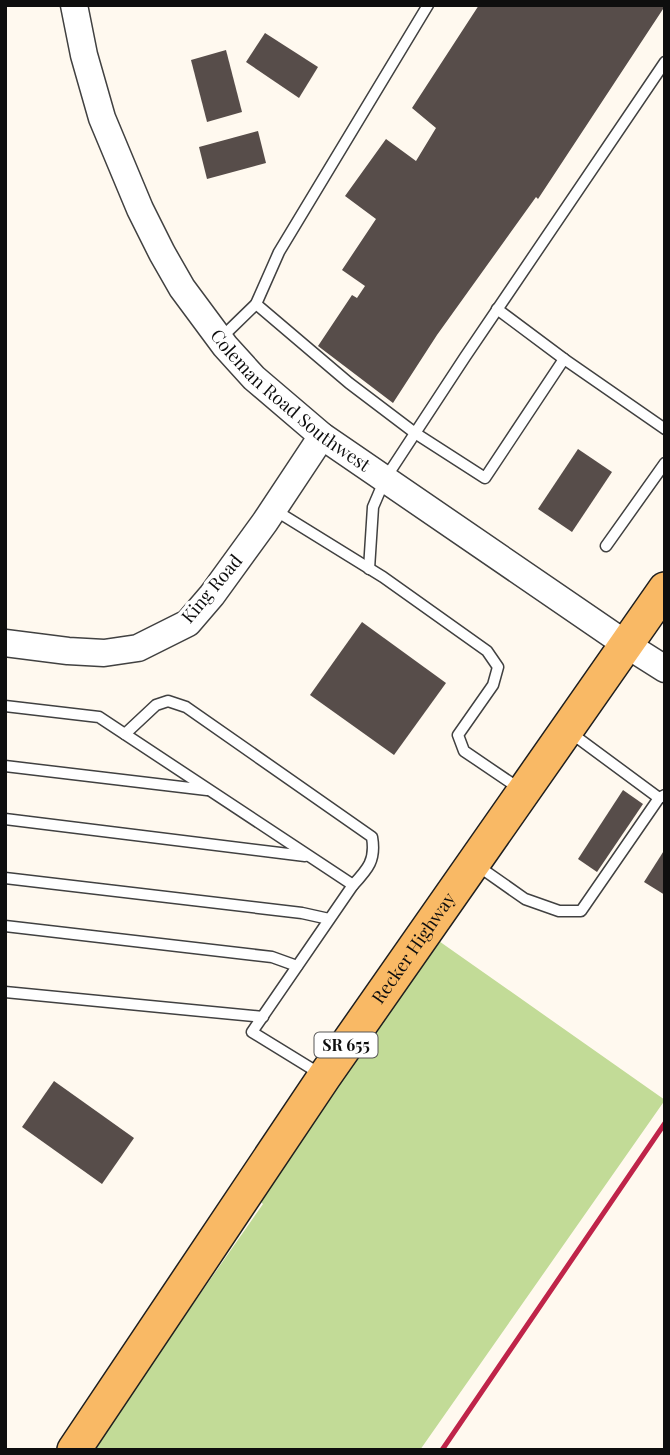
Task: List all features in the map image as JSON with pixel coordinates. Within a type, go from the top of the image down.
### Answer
[{"type":"main road","name":"Recker Highway","points":[[74,1450],[324,1077],[665,589]]},
{"type":"street","name":"Coleman Road Southwest","points":[[74,5],[84,55],[102,118],[125,176],[162,253],[182,288],[220,339],[254,378],[322,436],[665,669]]},
{"type":"street","name":"King Road","points":[[5,643],[104,653],[138,648],[188,623],[212,595],[322,436]]},
{"type":"lane","points":[[220,339],[257,304],[279,252],[428,5]]},
{"type":"lane","points":[[369,569],[373,507],[384,479],[665,62]]},
{"type":"lane","points":[[257,304],[349,383],[415,433],[485,478],[564,359]]},
{"type":"lane","points":[[498,309],[665,429]]},
{"type":"lane","points":[[606,546],[665,463]]},
{"type":"lane","points":[[273,509],[369,569],[487,651],[498,667],[493,685],[458,735],[464,751],[524,792]]},
{"type":"lane","points":[[125,734],[156,705],[167,701],[186,707],[372,837],[372,858],[367,870],[353,884],[253,1032],[324,1077]]},
{"type":"lane","points":[[5,706],[99,717],[353,884]]},
{"type":"lane","points":[[474,863],[525,899],[559,911],[581,911],[662,796],[567,730]]},
{"type":"lane","points":[[5,766],[210,790]]},
{"type":"lane","points":[[5,819],[310,856]]},
{"type":"lane","points":[[5,878],[302,913],[329,919]]},
{"type":"lane","points":[[5,926],[272,957],[297,966]]},
{"type":"lane","points":[[5,992],[263,1017]]},
{"type":"green space","points":[[436,939],[665,1100],[420,1450],[91,1450],[263,1204],[257,1198]]},
{"type":"building","points":[[479,5],[665,6],[538,199],[536,197],[437,335],[393,403],[318,346],[352,295],[357,298],[365,286],[342,270],[376,219],[345,196],[386,139],[416,161],[436,128],[412,108]]},
{"type":"building","points":[[265,33],[318,67],[299,98],[246,62]]},
{"type":"building","points":[[226,50],[242,112],[207,122],[191,60]]},
{"type":"building","points":[[258,131],[266,163],[207,179],[199,147]]},
{"type":"building","points":[[578,449],[612,472],[572,532],[538,509]]},
{"type":"building","points":[[362,622],[446,683],[394,755],[310,695]]},
{"type":"building","points":[[623,790],[643,804],[597,872],[578,859]]},
{"type":"building","points":[[665,849],[665,895],[644,882]]},
{"type":"building","points":[[54,1081],[134,1138],[102,1184],[22,1127]]},
{"type":"railway","points":[[442,1450],[665,1123]]}]
